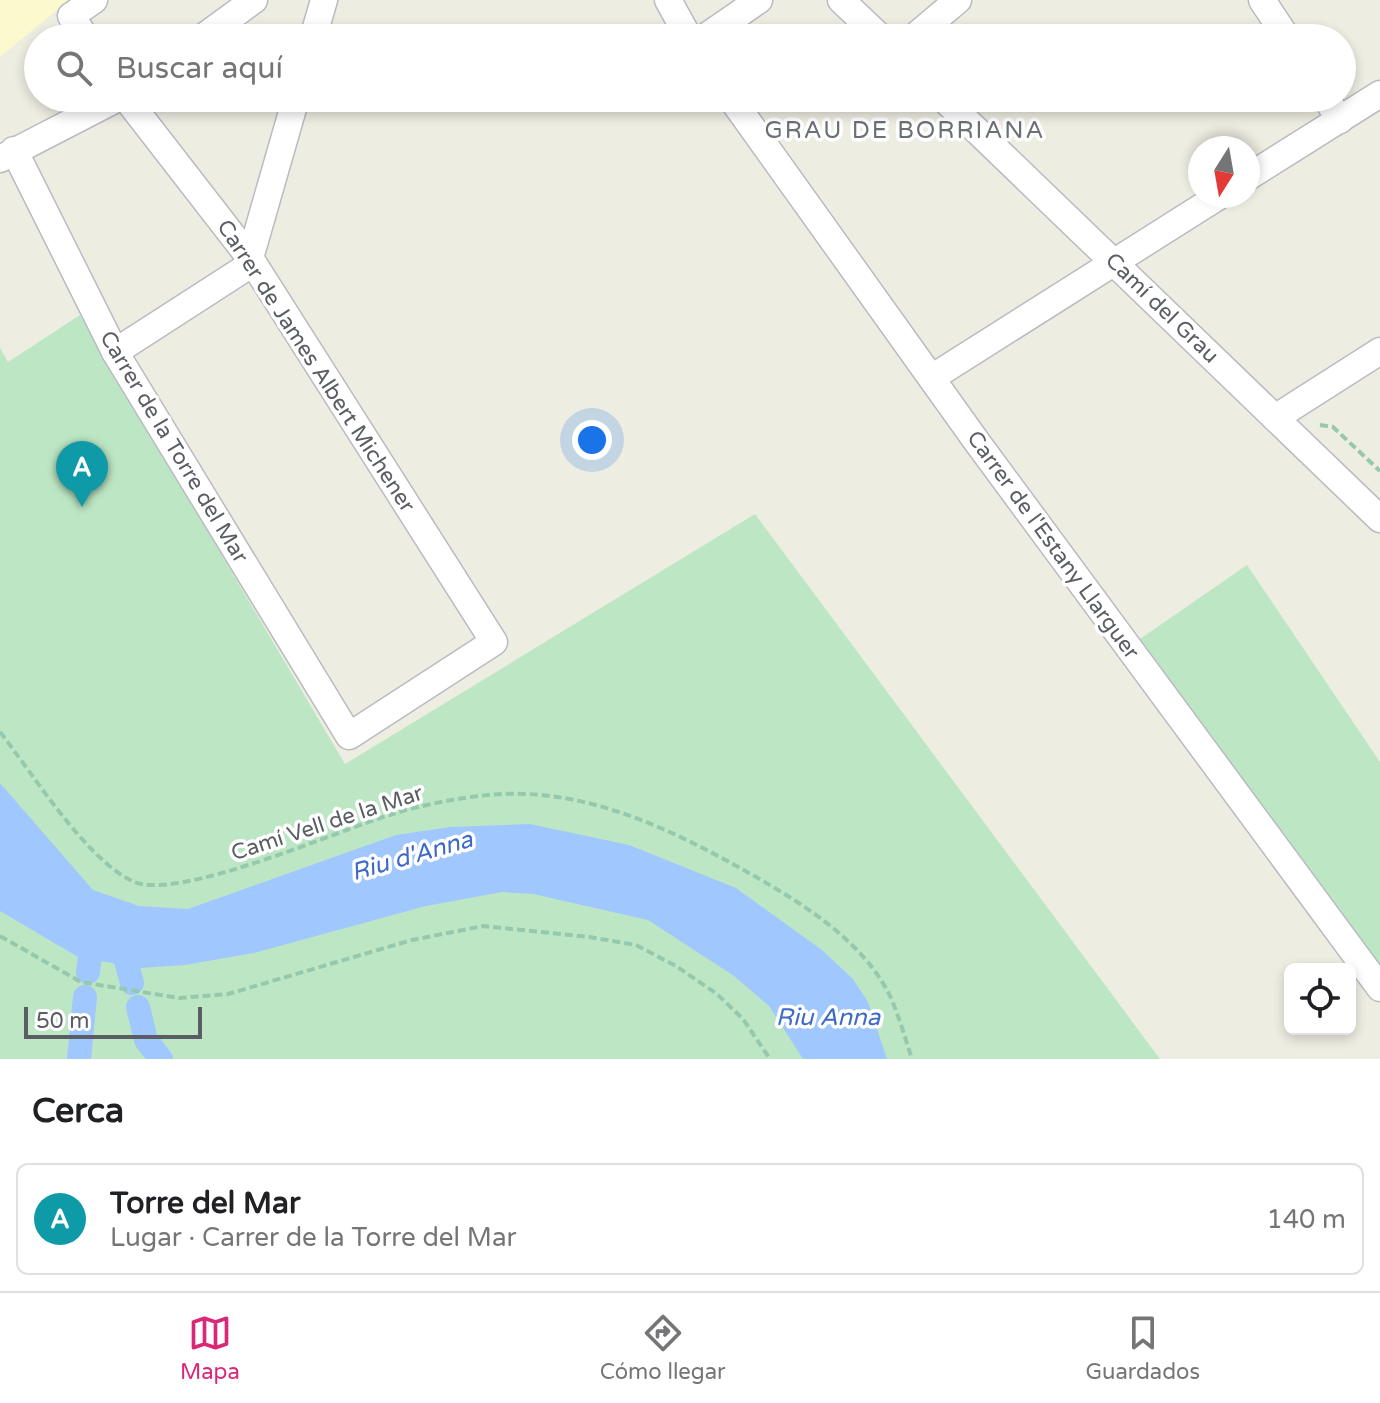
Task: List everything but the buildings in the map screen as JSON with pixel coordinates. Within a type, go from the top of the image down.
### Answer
[{"type":"street","points":[[76,24],[71,16],[94,0]]},
{"type":"street","points":[[221,24],[254,0]]},
{"type":"street","points":[[317,24],[324,0]]},
{"type":"street","points":[[668,0],[681,24]]},
{"type":"street","points":[[724,24],[759,0]]},
{"type":"street","points":[[841,0],[866,24]]},
{"type":"street","points":[[930,24],[958,0]]},
{"type":"street","points":[[1262,0],[1278,24]]},
{"type":"street","points":[[1356,102],[1380,94]]},
{"type":"street","points":[[7,154],[90,112]]},
{"type":"street","name":"Carrer de James Albert Michener","points":[[137,112],[251,260],[494,642],[349,736]]},
{"type":"street","points":[[115,352],[251,260],[292,112]]},
{"type":"street","name":"Carrer de l'Estany Llarguer","points":[[741,112],[977,442],[1380,988]]},
{"type":"street","name":"Camí del Grau","points":[[958,112],[1380,519]]},
{"type":"street","points":[[1260,167],[1329,112]]},
{"type":"street","name":"Carrer de la Torre del Mar","points":[[7,154],[115,352],[349,736]]},
{"type":"street","points":[[933,377],[1200,208]]},
{"type":"street","points":[[1275,418],[1380,351]]},
{"type":"path","name":"Camí Vell de la Mar","points":[[0,732],[93,851],[134,882],[196,882],[392,814],[488,795],[551,796],[621,812],[696,844],[756,877],[809,911],[858,952],[890,995],[912,1059]]},
{"type":"path","points":[[0,936],[81,982],[179,998],[228,994],[412,940],[483,926],[589,937],[636,945],[676,966],[717,994],[743,1019],[770,1059]]},
{"type":"green space","points":[[80,315],[345,764],[755,514],[1160,1059],[0,1059],[0,348],[8,362]]},
{"type":"green space","points":[[1247,565],[1380,762],[1380,972],[1137,641]]},
{"type":"sand","points":[[0,0],[69,0],[40,24],[24,24],[24,37],[0,57]]},
{"type":"water","name":"Riu Anna","points":[[0,783],[93,890],[139,906],[188,909],[396,835],[450,827],[530,824],[629,845],[736,888],[822,950],[853,979],[868,1002],[887,1059],[803,1059],[769,1006],[734,976],[648,920],[533,894],[502,892],[426,906],[254,953],[185,965],[140,968],[78,957],[0,911]]},
{"type":"waterway","points":[[88,972],[94,928]]},
{"type":"waterway","points":[[119,935],[132,983]]},
{"type":"waterway","points":[[79,1059],[85,997]]},
{"type":"waterway","points":[[138,1007],[146,1040],[161,1059]]},
{"type":"place","name":"Torre del Mar","points":[[82,507]]},
{"type":"district","name":"GRAU DE BORRIANA","points":[[905,130]]},
{"type":"water label","name":"Riu d'Anna","points":[[412,856]]}]
